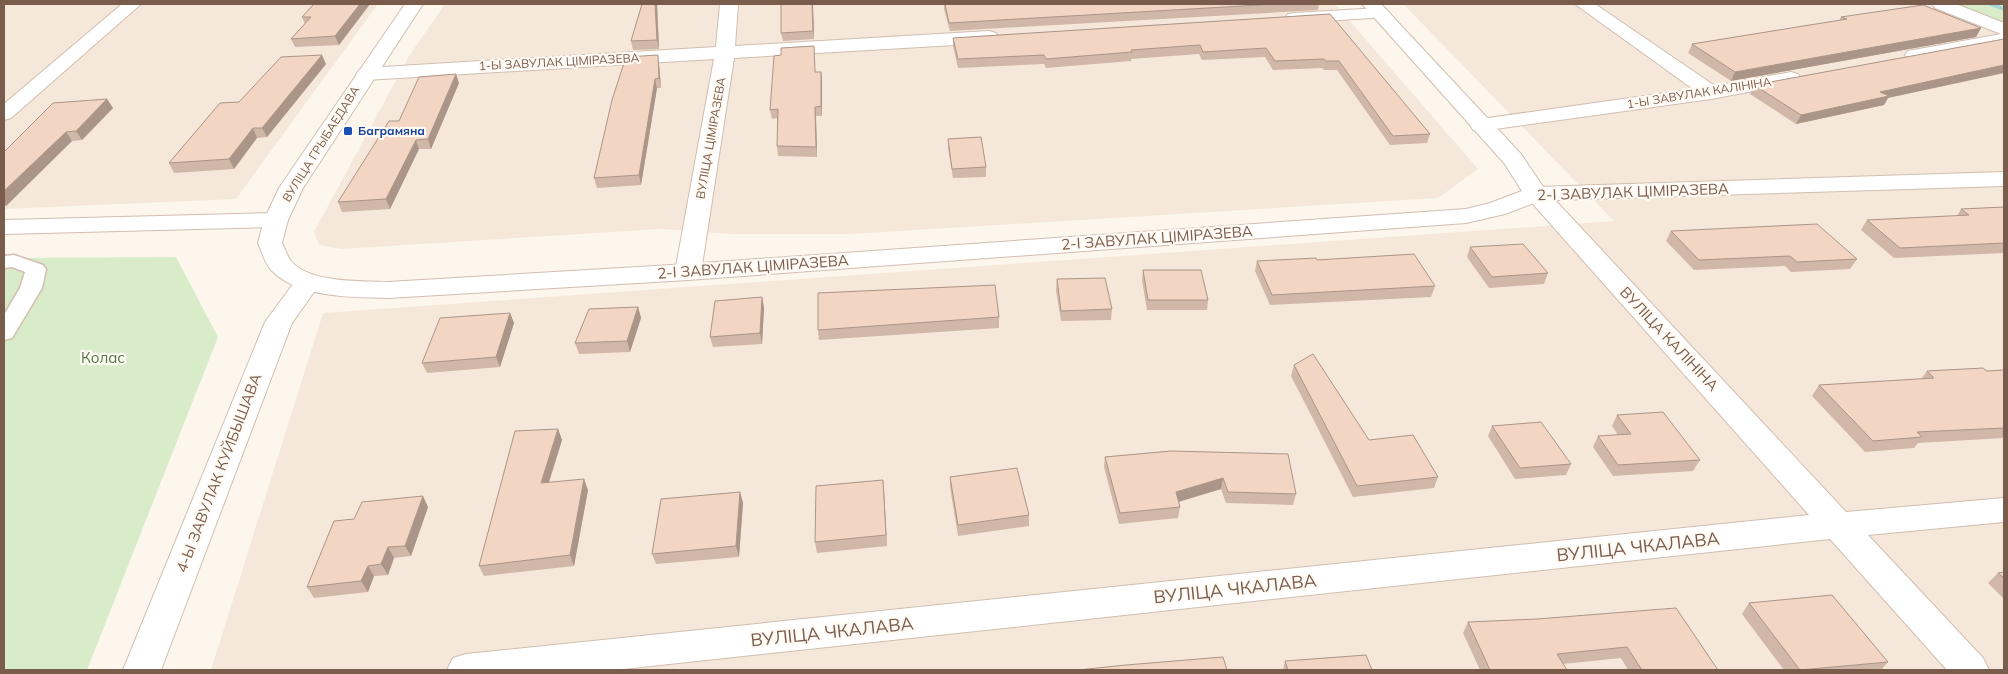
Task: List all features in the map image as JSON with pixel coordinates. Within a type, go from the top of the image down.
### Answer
[{"type":"street","points":[[4,114],[132,4]]},
{"type":"street","name":"ВУЛІЦА ГРЫБАЕДАВА","points":[[308,282],[281,266],[270,243],[276,220],[290,188],[414,4]]},
{"type":"street","name":"ВУЛІЦА ЦІМІРАЗЕВА","points":[[688,272],[725,53],[729,4]]},
{"type":"street","points":[[1584,4],[1710,93]]},
{"type":"street","points":[[1941,4],[2004,29]]},
{"type":"street","points":[[1281,19],[1376,8]]},
{"type":"street","name":"ВУЛІЦА КАЛІНІНА","points":[[1376,8],[1481,126],[1513,159],[1536,194],[1840,525],[1970,670]]},
{"type":"street","name":"1-Ы ЗАВУЛАК ЦІМІРАЗЕВА","points":[[366,74],[1003,36]]},
{"type":"street","points":[[1896,59],[2004,39]]},
{"type":"street","name":"1-Ы ЗАВУЛАК КАЛІНІНА","points":[[1481,126],[1710,93],[1808,75]]},
{"type":"street","name":"2-І ЗАВУЛАК ЦІМІРАЗЕВА","points":[[308,282],[342,288],[388,290],[688,272],[1466,216],[1497,209],[1536,194],[2004,179]]},
{"type":"street","points":[[4,227],[276,220]]},
{"type":"street","name":"4-Ы ЗАВУЛАК КУЙБЫШАВА","points":[[142,670],[279,322],[308,282]]},
{"type":"street","name":"ВУЛІЦА ЧКАЛАВА","points":[[466,670],[1840,525],[2004,510]]},
{"type":"lane","points":[[4,262],[14,261],[36,269],[31,288],[4,333]]},
{"type":"shaded area","points":[[4,4],[378,4],[236,199],[4,209]]},
{"type":"shaded area","points":[[445,4],[1335,4],[1478,169],[1438,198],[851,234],[731,234],[661,229],[341,249],[319,245],[314,232],[409,56]]},
{"type":"shaded area","points":[[1403,4],[1926,4],[2004,34],[2004,670],[211,670],[323,313],[1614,221]]},
{"type":"green space","points":[[1953,4],[2004,4],[2004,24]]},
{"type":"green space","name":"Колас","points":[[176,257],[218,337],[87,670],[4,670],[4,258]]},
{"type":"building","points":[[314,4],[360,4],[335,36],[291,39],[311,17],[302,17]]},
{"type":"building","points":[[642,4],[655,4],[657,40],[631,41]]},
{"type":"building","points":[[781,4],[812,4],[813,31],[781,33]]},
{"type":"building","points":[[945,4],[1277,4],[949,23]]},
{"type":"building","points":[[1923,5],[1981,28],[1735,72],[1692,44],[1847,19],[1841,17]]},
{"type":"building","points":[[1330,14],[1430,134],[1393,136],[1339,61],[1326,61],[1324,59],[1275,61],[1266,48],[1203,52],[1200,45],[1046,59],[1044,55],[958,59],[953,38]]},
{"type":"building","points":[[2004,39],[2004,65],[1880,92],[1889,96],[1801,115],[1754,85]]},
{"type":"building","points":[[814,46],[815,72],[821,72],[821,106],[815,107],[816,147],[777,146],[778,109],[770,110],[774,56],[781,55],[781,48]]},
{"type":"building","points":[[322,55],[262,128],[253,128],[229,159],[169,163],[220,103],[239,102],[281,57]]},
{"type":"building","points":[[658,55],[659,78],[655,79],[639,175],[594,178],[612,100],[626,57]]},
{"type":"building","points":[[456,74],[428,139],[416,140],[386,199],[338,202],[389,121],[399,121],[419,77]]},
{"type":"building","points":[[107,99],[76,131],[66,132],[4,191],[4,152],[53,103]]},
{"type":"building","points":[[981,137],[986,167],[952,169],[948,139]]},
{"type":"building","points":[[2004,207],[2004,243],[1900,248],[1867,220],[1969,215],[1961,209]]},
{"type":"building","points":[[1817,224],[1857,259],[1797,262],[1790,256],[1699,260],[1671,231]]},
{"type":"building","points":[[1523,244],[1548,273],[1492,277],[1470,247]]},
{"type":"building","points":[[1414,254],[1435,286],[1272,295],[1257,261],[1316,258],[1317,260]]},
{"type":"building","points":[[1143,270],[1201,270],[1208,300],[1148,300]]},
{"type":"building","points":[[1105,278],[1112,309],[1061,311],[1057,279]]},
{"type":"building","points":[[995,285],[999,317],[818,330],[818,293]]},
{"type":"building","points":[[762,297],[760,333],[710,337],[715,301]]},
{"type":"building","points":[[638,307],[627,341],[575,343],[589,309]]},
{"type":"building","points":[[510,313],[496,357],[422,363],[440,318]]},
{"type":"building","points":[[1313,354],[1369,440],[1413,435],[1438,477],[1357,486],[1294,365]]},
{"type":"building","points":[[1983,368],[1987,371],[2004,370],[2004,428],[1917,432],[1922,437],[1873,441],[1819,385],[1934,378],[1927,371]]},
{"type":"building","points":[[1663,412],[1700,460],[1618,465],[1598,436],[1631,434],[1617,415]]},
{"type":"building","points":[[1541,422],[1571,464],[1520,468],[1492,426]]},
{"type":"building","points":[[558,429],[541,483],[584,479],[570,555],[479,566],[515,431]]},
{"type":"building","points":[[1171,451],[1288,454],[1296,494],[1228,492],[1223,478],[1176,492],[1180,507],[1120,513],[1105,457]]},
{"type":"building","points":[[1017,468],[1029,515],[958,525],[950,477]]},
{"type":"building","points":[[883,480],[886,535],[815,542],[816,486]]},
{"type":"building","points":[[740,492],[736,546],[652,554],[661,499]]},
{"type":"building","points":[[423,496],[405,546],[388,547],[381,564],[368,566],[361,581],[307,587],[334,521],[354,519],[362,502]]},
{"type":"building","points":[[2004,572],[2004,578],[1998,573]]},
{"type":"building","points":[[1832,595],[1888,662],[1800,670],[1749,603]]},
{"type":"building","points":[[1676,608],[1718,670],[1642,670],[1627,647],[1557,654],[1567,670],[1490,670],[1468,622],[1537,619]]},
{"type":"building","points":[[1366,655],[1372,670],[1288,670],[1285,661]]},
{"type":"building","points":[[1223,657],[1227,670],[1078,670],[1126,665]]},
{"type":"waterway","points":[[1989,4],[2004,9]]},
{"type":"place","name":"Баграмяна","points":[[348,131]]}]
